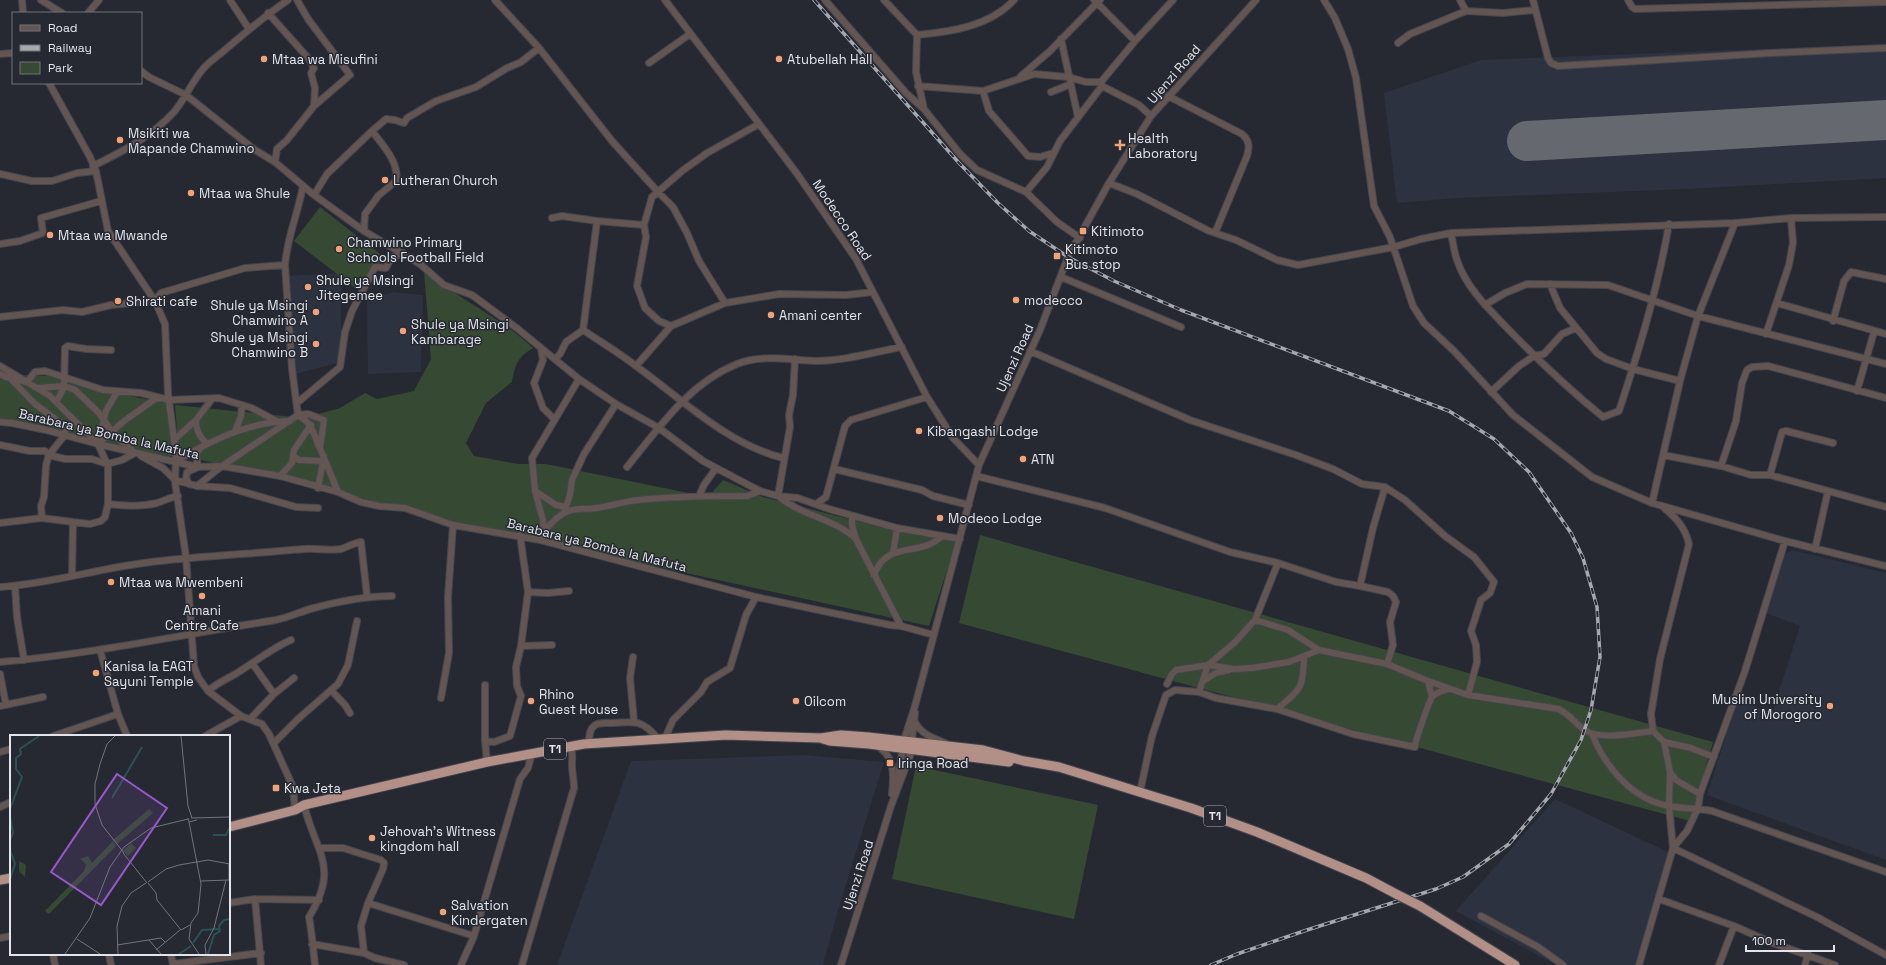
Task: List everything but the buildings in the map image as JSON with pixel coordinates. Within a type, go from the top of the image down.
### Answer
[{"type":"highway","name":"T1","points":[[230,827],[296,810],[304,805],[487,762],[589,744],[662,738],[739,735],[821,738],[841,735],[1005,762],[1024,761]]},
{"type":"highway","name":"T1","points":[[821,738],[830,741],[873,744],[949,745],[983,750],[1024,761],[1059,768],[1140,792],[1257,832],[1366,878],[1420,906],[1515,965]]},
{"type":"highway","points":[[0,880],[10,878]]},
{"type":"street","points":[[22,0],[23,12]]},
{"type":"street","points":[[41,0],[60,12]]},
{"type":"street","points":[[89,12],[99,0]]},
{"type":"street","points":[[230,0],[249,29]]},
{"type":"street","points":[[0,174],[32,181],[52,181],[94,169],[132,146],[173,113],[186,95],[191,84],[204,68],[268,13],[288,0]]},
{"type":"street","points":[[275,162],[278,149],[314,106],[350,76],[308,19],[297,0]]},
{"type":"street","points":[[495,0],[539,48],[612,141],[658,192],[674,207],[688,233],[699,261],[724,303]]},
{"type":"street","name":"Modecco Road","points":[[665,0],[798,175],[852,253],[927,397],[953,438],[979,465]]},
{"type":"street","points":[[825,0],[906,93],[924,109],[960,154],[977,170],[1026,192],[1057,222],[1080,238]]},
{"type":"street","points":[[884,0],[917,35],[916,72],[924,109]]},
{"type":"street","points":[[917,35],[969,27],[1004,11],[1014,0]]},
{"type":"street","points":[[1026,192],[1047,167],[1053,153],[1102,84],[1135,41],[1173,0]]},
{"type":"street","name":"Ujenzi Road","points":[[841,965],[891,806],[902,781],[907,745],[915,706],[979,465],[1030,351],[1061,278],[1068,257],[1080,238],[1109,183],[1151,116],[1256,0]]},
{"type":"street","points":[[1324,0],[1335,18],[1348,50],[1356,78],[1374,206],[1394,248],[1413,306],[1424,323],[1454,351],[1512,415],[1592,477],[1652,503],[1785,541],[1886,566]]},
{"type":"street","points":[[1460,0],[1466,12]]},
{"type":"street","points":[[1533,0],[1534,10],[1548,58],[1551,63],[1558,66],[1772,53],[1886,48]]},
{"type":"street","points":[[1628,0],[1632,7],[1635,8],[1752,2],[1886,2]]},
{"type":"street","points":[[1017,80],[1061,39],[1097,1],[1135,41]]},
{"type":"street","points":[[1398,43],[1410,34],[1466,12],[1503,13],[1534,10]]},
{"type":"street","points":[[268,13],[309,59],[314,68],[311,73],[315,88],[314,106]]},
{"type":"street","points":[[649,63],[690,34]]},
{"type":"street","points":[[1061,39],[1068,77],[1071,84],[1078,117]]},
{"type":"street","points":[[314,194],[327,174],[386,119],[404,123],[408,118],[436,101],[476,87],[507,68],[522,62],[539,48]]},
{"type":"street","points":[[0,54],[12,53]]},
{"type":"street","points":[[142,72],[186,95],[255,150],[275,162],[303,186],[364,230],[420,264],[444,285],[472,295],[579,379],[616,404],[658,428],[703,461],[760,491],[778,496],[798,498],[852,516],[897,528],[960,539]]},
{"type":"street","points":[[918,86],[983,91],[999,84],[1034,74],[1068,77],[1086,82],[1102,84],[1139,105],[1151,116]]},
{"type":"street","points":[[50,84],[94,169],[108,231],[154,301],[165,324],[169,400],[176,461],[176,480],[186,557],[194,666],[198,677],[208,691],[241,716],[251,718],[262,724],[274,743],[293,787],[296,810]]},
{"type":"street","points":[[1051,92],[1071,84]]},
{"type":"street","points":[[315,88],[326,95]]},
{"type":"street","points":[[983,91],[989,111],[1028,156],[1040,156],[1053,153]]},
{"type":"street","points":[[1168,96],[1247,138],[1249,149],[1247,156],[1215,233]]},
{"type":"street","points":[[671,326],[659,321],[645,308],[636,286],[646,237],[644,225],[652,197],[682,171],[707,153],[759,124]]},
{"type":"street","points":[[364,230],[365,214],[378,196],[396,181],[397,175],[394,163],[372,131]]},
{"type":"street","points":[[1109,183],[1137,194],[1186,220],[1215,233],[1236,240],[1277,260],[1298,265],[1394,248],[1421,239],[1451,233],[1735,222],[1792,218],[1886,217]]},
{"type":"street","points":[[298,416],[292,369],[285,265],[286,248],[299,208],[303,186]]},
{"type":"street","points":[[0,244],[20,241],[43,232],[41,218],[101,201]]},
{"type":"street","points":[[552,218],[562,216],[644,225]]},
{"type":"street","points":[[1766,334],[1789,265],[1793,243],[1792,218]]},
{"type":"street","points":[[555,359],[560,354],[566,342],[583,330],[597,221]]},
{"type":"street","points":[[1652,503],[1680,381],[1698,316],[1735,222]]},
{"type":"street","points":[[1451,233],[1457,261],[1485,305],[1534,356],[1576,395],[1603,417],[1619,411],[1633,369],[1652,300],[1664,252],[1669,224]]},
{"type":"street","points":[[297,403],[340,367],[345,332],[352,311],[370,278],[372,271],[375,267],[386,268],[391,258],[403,253]]},
{"type":"street","points":[[0,317],[63,310],[82,312],[111,305],[154,301],[161,293],[245,268],[285,265]]},
{"type":"street","points":[[1834,321],[1844,281],[1851,272],[1886,279]]},
{"type":"street","points":[[1061,278],[1181,327]]},
{"type":"street","points":[[1485,305],[1505,293],[1527,284],[1608,285],[1698,316],[1886,364]]},
{"type":"street","points":[[1550,284],[1560,308],[1597,353],[1606,359],[1633,369],[1680,381]]},
{"type":"street","points":[[636,366],[671,326],[724,303],[779,294],[846,295],[873,292]]},
{"type":"street","points":[[1777,303],[1834,321],[1886,334]]},
{"type":"street","points":[[1491,392],[1519,366],[1534,356],[1544,354],[1562,334],[1576,328]]},
{"type":"street","points":[[583,330],[636,366],[743,444],[769,455],[783,458]]},
{"type":"street","points":[[1857,391],[1874,332]]},
{"type":"street","points":[[57,401],[64,386],[65,348],[68,346],[86,349],[111,350]]},
{"type":"street","points":[[627,467],[682,401],[707,381],[737,364],[759,358],[816,361],[902,347]]},
{"type":"street","points":[[541,348],[543,360],[534,383],[543,408],[554,419]]},
{"type":"street","points":[[1547,368],[1549,349]]},
{"type":"street","points":[[1030,351],[1190,420],[1333,469],[1362,484],[1385,487],[1404,500],[1445,536],[1474,557],[1494,582],[1490,593],[1481,600],[1471,631],[1476,645],[1477,662],[1468,695]]},
{"type":"street","points":[[778,496],[783,458],[790,427],[789,415],[793,395],[795,359]]},
{"type":"street","points":[[0,366],[57,401],[98,444],[108,464],[108,504],[105,517],[101,521],[90,524],[42,518],[0,523]]},
{"type":"street","points":[[1721,466],[1736,421],[1742,383],[1747,370],[1752,367],[1768,366],[1886,398]]},
{"type":"street","points":[[27,382],[35,372],[44,371],[82,384],[117,392],[141,393],[169,400],[219,398],[242,405],[264,414],[276,421]]},
{"type":"street","points":[[0,374],[27,382]]},
{"type":"street","points":[[10,378],[35,404],[62,424],[65,430],[64,436],[49,455],[46,465],[42,518]]},
{"type":"street","points":[[544,532],[544,520],[535,491],[532,458],[579,379]]},
{"type":"street","points":[[37,388],[64,386],[75,390],[104,419],[112,431],[124,444],[135,453],[163,468],[176,480],[197,486],[230,488],[296,507],[318,508]]},
{"type":"street","points":[[98,444],[104,419],[117,392]]},
{"type":"street","points":[[829,509],[826,497],[846,426],[851,420],[927,397]]},
{"type":"street","points":[[98,444],[112,431],[155,399],[162,398]]},
{"type":"street","points":[[174,440],[196,420],[212,399]]},
{"type":"street","points":[[540,540],[544,532],[564,510],[570,495],[572,480],[584,454],[616,404]]},
{"type":"street","points":[[234,431],[241,416],[242,405]]},
{"type":"street","points":[[197,486],[222,466],[298,416],[308,414],[324,420],[320,448]]},
{"type":"street","points":[[298,416],[306,420],[311,425],[323,459],[338,492]]},
{"type":"street","points":[[196,420],[196,427],[204,444]]},
{"type":"street","points":[[176,461],[204,444],[234,431],[276,421],[291,421]]},
{"type":"street","name":"Barabara ya Bomba la Mafuta","points":[[0,422],[12,423],[198,467],[222,466],[280,476],[318,488],[338,492],[347,498],[379,506],[406,508],[453,525],[540,540],[756,597],[934,634]]},
{"type":"street","points":[[265,423],[269,426],[269,435]]},
{"type":"street","points":[[280,476],[292,463],[294,450],[311,425]]},
{"type":"street","points":[[1770,475],[1782,432],[1786,431],[1833,443]]},
{"type":"street","points":[[1,444],[30,451],[45,451],[49,455],[66,459],[92,460],[108,464],[122,460],[135,453]]},
{"type":"street","points":[[189,484],[186,478],[188,472],[198,467],[196,454],[204,444]]},
{"type":"street","points":[[92,460],[111,447]]},
{"type":"street","points":[[1663,455],[1721,466],[1751,476],[1770,475],[1886,507]]},
{"type":"street","points":[[293,456],[299,460],[323,459]]},
{"type":"street","points":[[318,488],[323,459]]},
{"type":"street","points":[[699,496],[704,485],[716,468]]},
{"type":"street","points":[[834,469],[922,490],[933,496],[969,505]]},
{"type":"street","points":[[976,476],[1105,508],[1230,552],[1278,563],[1336,582],[1388,592],[1393,596],[1396,602],[1390,622],[1393,645],[1387,664]]},
{"type":"street","points":[[1360,586],[1373,528],[1385,487]]},
{"type":"street","points":[[535,491],[564,510],[598,508],[638,500],[699,496],[747,496],[760,491]]},
{"type":"street","points":[[1815,549],[1828,491]]},
{"type":"street","points":[[108,504],[137,506],[158,503],[165,499],[178,496]]},
{"type":"street","points":[[778,496],[787,504],[843,528],[856,539]]},
{"type":"street","points":[[816,504],[826,497]]},
{"type":"street","points":[[1662,506],[1681,524],[1687,534],[1689,544],[1660,659],[1651,714],[1653,731],[1664,742],[1691,748],[1714,757]]},
{"type":"street","points":[[852,516],[852,525],[856,539],[901,626]]},
{"type":"street","points":[[72,575],[73,522]]},
{"type":"street","points":[[441,698],[449,653],[448,597],[453,525]]},
{"type":"street","points":[[893,553],[897,528]]},
{"type":"street","points":[[485,741],[494,742],[510,736],[521,696],[517,686],[516,667],[521,646],[528,592],[520,536]]},
{"type":"street","points":[[874,575],[877,565],[893,553],[925,547],[935,543],[942,536]]},
{"type":"street","points":[[1673,848],[1687,831],[1698,808],[1700,794],[1745,671],[1785,541]]},
{"type":"street","points":[[0,587],[31,585],[72,575],[186,557],[267,553],[306,549],[340,549],[352,543],[361,542],[367,596]]},
{"type":"street","points":[[1199,692],[1208,665],[1234,643],[1255,620],[1278,563]]},
{"type":"street","points":[[15,586],[17,617],[24,660]]},
{"type":"street","points":[[528,592],[548,594],[569,591]]},
{"type":"street","points":[[0,662],[100,650],[278,619],[313,608],[367,596],[392,596]]},
{"type":"street","points":[[589,744],[590,731],[593,726],[634,721],[643,724],[662,738],[673,720],[702,692],[707,682],[730,668],[746,615],[756,597]]},
{"type":"street","points":[[1255,620],[1288,630],[1319,650],[1387,664],[1428,681],[1468,695],[1560,709],[1592,734],[1623,735],[1653,731]]},
{"type":"street","points":[[274,743],[338,684],[348,665],[358,621]]},
{"type":"street","points":[[208,691],[220,681],[252,663],[279,645],[291,640]]},
{"type":"street","points":[[521,646],[552,645]]},
{"type":"street","points":[[100,650],[118,714],[127,735]]},
{"type":"street","points":[[1203,681],[1216,673],[1232,669],[1270,665],[1304,658],[1319,650]]},
{"type":"street","points":[[633,657],[630,678],[634,721]]},
{"type":"street","points":[[1277,709],[1299,691],[1304,680],[1304,658]]},
{"type":"street","points":[[252,663],[274,694]]},
{"type":"street","points":[[1167,684],[1172,674],[1176,670],[1208,665],[1232,669]]},
{"type":"street","points":[[0,674],[3,706],[43,697]]},
{"type":"street","points":[[251,718],[274,694],[294,678]]},
{"type":"street","points":[[1428,681],[1432,697]]},
{"type":"street","points":[[485,685],[485,741],[487,762]]},
{"type":"street","points":[[1140,792],[1152,736],[1166,695],[1175,690],[1199,692],[1216,698],[1277,709],[1353,734],[1416,747],[1417,737],[1432,697],[1438,692],[1449,689]]},
{"type":"street","points":[[331,690],[345,705],[350,713]]},
{"type":"street","name":"Ujenzi Road","points":[[907,745],[914,722],[915,706]]},
{"type":"street","points":[[56,735],[118,714]]},
{"type":"street","points":[[207,735],[241,716]]},
{"type":"street","points":[[914,722],[919,729],[926,734],[949,745]]},
{"type":"street","points":[[1592,734],[1596,745],[1626,784],[1643,798],[1670,806],[1698,808],[1783,835],[1886,872]]},
{"type":"street","points":[[1639,965],[1673,848],[1670,806],[1670,772],[1664,742]]},
{"type":"street","points":[[873,744],[887,753],[890,758],[893,788],[891,806]]},
{"type":"street","points":[[522,965],[574,788],[572,766],[574,756],[571,746]]},
{"type":"street","points":[[0,752],[10,748]]},
{"type":"street","points":[[461,965],[474,936],[520,779],[528,768],[532,753]]},
{"type":"street","points":[[1670,772],[1676,780],[1700,794]]},
{"type":"street","points":[[0,807],[10,802]]},
{"type":"street","points":[[304,805],[313,835],[320,848],[325,872],[319,900],[309,917],[313,938],[312,944],[315,965]]},
{"type":"street","points":[[320,848],[343,848],[381,860],[384,863],[383,869],[368,903],[361,926],[364,953]]},
{"type":"street","points":[[1673,848],[1817,917],[1886,955]]},
{"type":"street","points":[[1659,898],[1734,926],[1770,942],[1808,954],[1835,965]]},
{"type":"street","points":[[230,903],[255,899],[319,900]]},
{"type":"street","points":[[255,899],[261,965]]},
{"type":"street","points":[[368,903],[474,936]]},
{"type":"street","points":[[1481,916],[1538,947],[1563,965]]},
{"type":"street","points":[[1719,965],[1734,926]]},
{"type":"street","points":[[0,938],[10,936]]},
{"type":"street","points":[[312,944],[364,953],[375,958],[404,965]]},
{"type":"street","points":[[173,964],[214,962],[261,953]]},
{"type":"street","points":[[1805,965],[1808,954]]},
{"type":"street","points":[[53,955],[55,965]]},
{"type":"street","points":[[109,955],[112,965]]},
{"type":"shaded area","points":[[1886,44],[1886,178],[1687,189],[1457,198],[1397,203],[1384,93],[1481,60]]},
{"type":"shaded area","points":[[341,273],[341,362],[295,374],[286,276]]},
{"type":"shaded area","points":[[393,292],[423,295],[421,372],[368,374],[367,300]]},
{"type":"shaded area","name":"Muslim University of Morogoro","points":[[1792,550],[1886,573],[1886,860],[1707,795],[1738,699],[1772,713],[1800,626],[1766,613],[1784,555]]},
{"type":"shaded area","points":[[804,755],[884,762],[838,910],[823,965],[557,965],[631,761]]},
{"type":"shaded area","points":[[1555,799],[1668,852],[1635,965],[1556,965],[1456,911]]},
{"type":"green space","name":"Chamwino Primary Schools Football Field","points":[[320,207],[384,257],[358,290],[294,241]]},
{"type":"green space","points":[[424,271],[451,291],[507,327],[533,348],[518,362],[514,370],[512,382],[486,403],[466,443],[474,456],[518,464],[546,464],[708,497],[723,480],[763,497],[904,533],[956,542],[929,626],[452,522],[268,473],[179,456],[175,405],[304,418],[340,408],[365,393],[377,399],[414,391],[431,359]]},
{"type":"green space","points":[[0,371],[8,375],[48,376],[83,387],[170,404],[174,457],[0,424]]},
{"type":"green space","points":[[980,535],[1713,742],[1690,821],[959,623]]},
{"type":"green space","points":[[916,766],[1098,805],[1074,919],[892,879]]},
{"type":"runway","points":[[1527,141],[1886,120]]},
{"type":"railway","points":[[814,0],[960,164],[998,203],[1029,231],[1068,257],[1114,281],[1181,310],[1449,411],[1494,439],[1529,472],[1571,533],[1583,558],[1597,607],[1600,657],[1591,710],[1581,740],[1551,794],[1509,844],[1463,877],[1436,889],[1307,930],[1237,954],[1211,965]]},
{"type":"place","name":"Mtaa wa Misufini","points":[[264,59]]},
{"type":"place","name":"Atubellah Hall","points":[[779,59]]},
{"type":"place","name":"Msikiti wa Mapande Chamwino","points":[[120,140]]},
{"type":"place","name":"Health Laboratory","points":[[1120,145]]},
{"type":"place","name":"Lutheran Church","points":[[385,180]]},
{"type":"place","name":"Mtaa wa Shule","points":[[191,193]]},
{"type":"place","name":"Kitimoto","points":[[1083,231]]},
{"type":"place","name":"Mtaa wa Mwande","points":[[50,235]]},
{"type":"place","name":"Chamwino Primary Schools Football Field","points":[[339,249]]},
{"type":"place","name":"Kitimoto Bus stop","points":[[1057,256]]},
{"type":"place","name":"Shule ya Msingi Jitegemee","points":[[308,287]]},
{"type":"place","name":"modecco","points":[[1016,300]]},
{"type":"place","name":"Shirati cafe","points":[[118,301]]},
{"type":"place","name":"Shule ya Msingi Chamwino A","points":[[316,312]]},
{"type":"place","name":"Amani center","points":[[771,315]]},
{"type":"place","name":"Shule ya Msingi Kambarage","points":[[403,331]]},
{"type":"place","name":"Shule ya Msingi Chamwino B","points":[[316,344]]},
{"type":"place","name":"Kibangashi Lodge","points":[[919,431]]},
{"type":"place","name":"ATN","points":[[1023,459]]},
{"type":"place","name":"Modeco Lodge","points":[[940,518]]},
{"type":"place","name":"Mtaa wa Mwembeni","points":[[111,582]]},
{"type":"place","name":"Amani Centre Cafe","points":[[202,596]]},
{"type":"place","name":"Kanisa la EAGT Sayuni Temple","points":[[96,673]]},
{"type":"place","name":"Rhino Guest House","points":[[531,701]]},
{"type":"place","name":"Oilcom","points":[[796,701]]},
{"type":"place","name":"Muslim University of Morogoro","points":[[1830,706]]},
{"type":"place","name":"Iringa Road","points":[[890,763]]},
{"type":"place","name":"Kwa Jeta","points":[[276,788]]},
{"type":"place","name":"Jehovah's Witness kingdom hall","points":[[372,838]]},
{"type":"place","name":"Salvation Kindergaten","points":[[443,912]]}]
